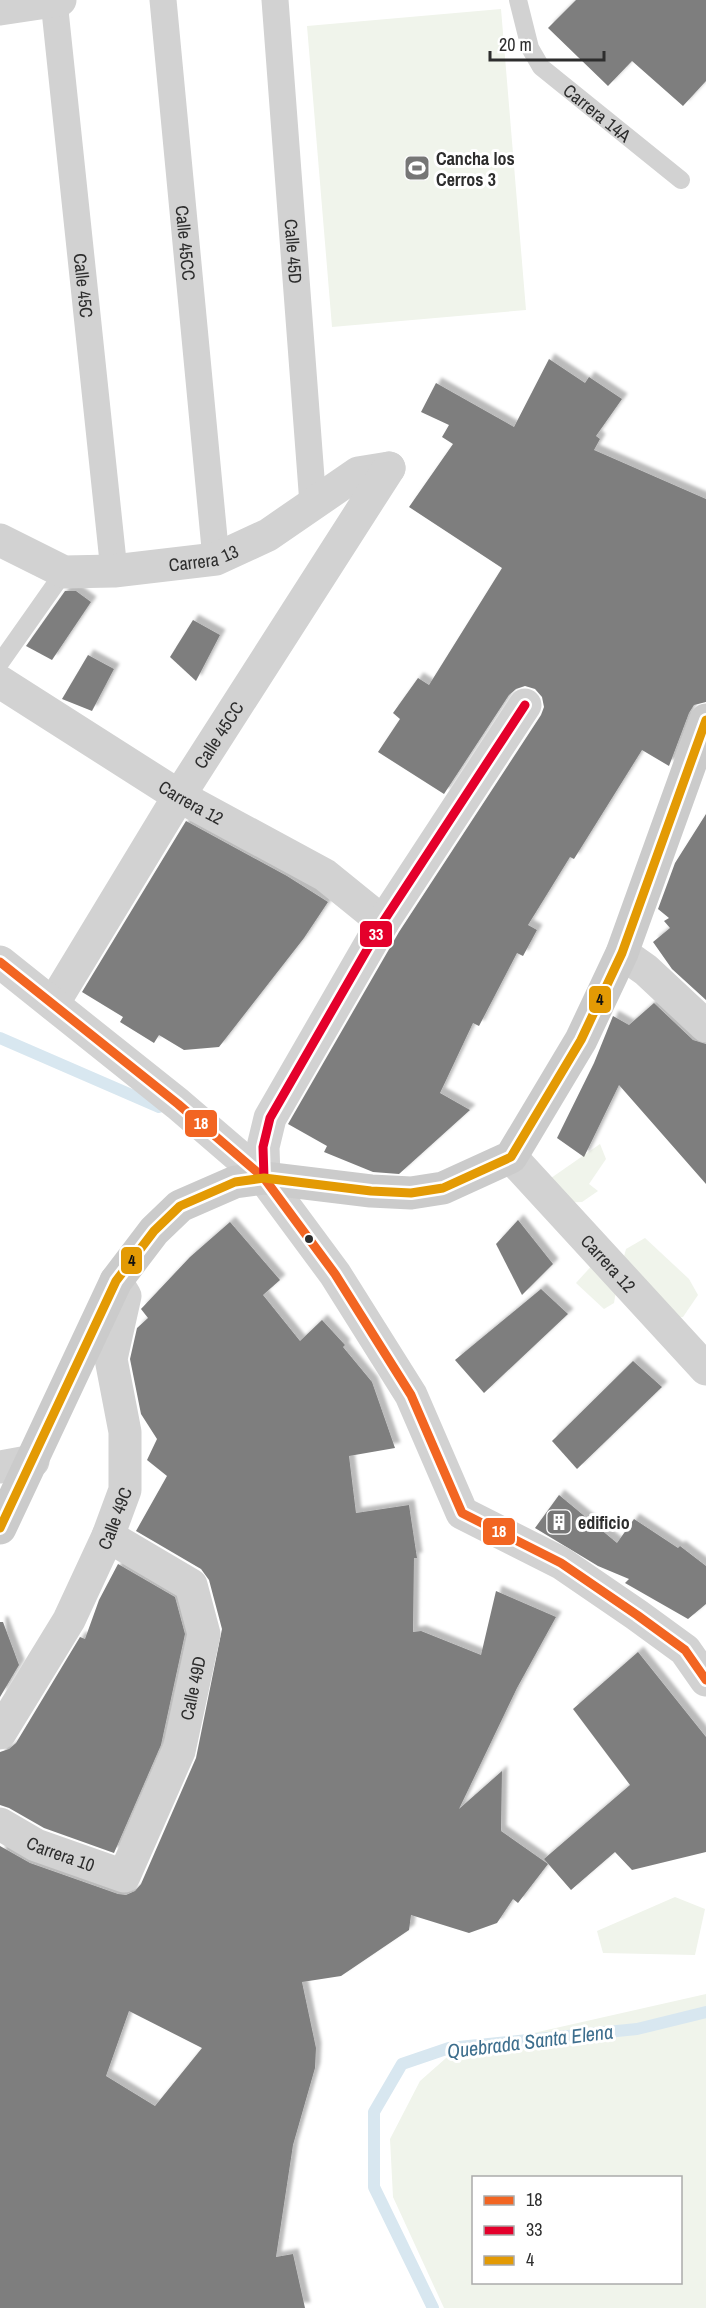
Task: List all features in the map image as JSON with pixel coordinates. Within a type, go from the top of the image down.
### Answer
[{"type":"main road","points":[[0,1528],[116,1281],[154,1231],[180,1206],[235,1182],[264,1178],[371,1191],[411,1193],[443,1188],[511,1157],[581,1040],[622,953],[705,724]]},
{"type":"street","name":"Calle 45CC","points":[[163,0],[216,559]]},
{"type":"street","name":"Calle 45D","points":[[274,0],[313,504]]},
{"type":"street","points":[[0,9],[57,1]]},
{"type":"street","name":"Calle 45C","points":[[57,1],[114,571]]},
{"type":"street","name":"Calle 45CC","points":[[53,1004],[179,796],[389,468]]},
{"type":"street","name":"Carrera 13","points":[[0,540],[64,572],[114,571],[216,559],[268,535],[358,473],[389,468]]},
{"type":"street","name":"Carrera 12","points":[[0,682],[179,796],[325,875],[383,922]]},
{"type":"street","points":[[264,1178],[263,1147],[270,1118],[383,922],[525,705]]},
{"type":"street","points":[[622,953],[646,970],[706,1026]]},
{"type":"street","points":[[0,962],[178,1104],[264,1178],[336,1274],[411,1395],[462,1513],[561,1563],[646,1621],[685,1650],[706,1680]]},
{"type":"street","name":"Carrera 12","points":[[511,1157],[706,1369]]},
{"type":"street","name":"Calle 49C","points":[[0,1733],[69,1620],[108,1536],[125,1490],[125,1431],[111,1359],[125,1296],[116,1281]]},
{"type":"street","points":[[0,1467],[33,1461]]},
{"type":"street","name":"Calle 49D","points":[[108,1536],[191,1585],[204,1634],[178,1751],[124,1876]]},
{"type":"street","name":"Carrera 10","points":[[0,1824],[36,1845],[124,1876]]},
{"type":"lane","name":"Carrera 14A","points":[[518,0],[530,48],[541,68],[681,180]]},
{"type":"lane","points":[[0,663],[64,572]]},
{"type":"shaded area","name":"Cancha los Cerros 3","points":[[501,9],[526,310],[332,327],[307,26]]},
{"type":"shaded area","points":[[600,1144],[606,1159],[589,1184],[598,1191],[582,1202],[559,1203],[541,1185]]},
{"type":"shaded area","points":[[645,1238],[689,1279],[698,1295],[683,1317],[663,1320],[619,1275],[626,1249]]},
{"type":"shaded area","points":[[596,1261],[617,1285],[614,1303],[604,1309],[576,1283]]},
{"type":"shaded area","points":[[675,1897],[705,1909],[695,1955],[603,1953],[597,1931]]},
{"type":"shaded area","points":[[706,1994],[706,2308],[444,2308],[393,2197],[390,2139],[420,2081],[454,2051]]},
{"type":"building","points":[[576,0],[706,0],[706,81],[683,106],[632,61],[608,86],[548,28]]},
{"type":"building","points":[[549,359],[585,383],[589,377],[622,399],[596,436],[600,439],[594,450],[706,499],[706,702],[694,705],[689,713],[669,766],[642,750],[574,859],[570,857],[528,925],[537,930],[523,956],[517,953],[479,1026],[473,1023],[440,1093],[470,1110],[399,1174],[373,1172],[324,1152],[327,1146],[288,1124],[399,932],[541,715],[544,707],[542,697],[535,689],[525,686],[509,695],[444,794],[378,752],[400,719],[393,713],[418,678],[429,685],[502,568],[409,507],[453,444],[442,437],[449,425],[421,412],[436,383],[514,427]]},
{"type":"building","points":[[65,591],[76,591],[91,602],[52,660],[26,646]]},
{"type":"building","points":[[193,620],[220,635],[196,681],[170,657]]},
{"type":"building","points":[[88,655],[114,669],[92,711],[62,699]]},
{"type":"building","points":[[706,814],[706,1000],[672,969],[653,942],[670,928],[664,921],[669,918],[658,909],[675,863]]},
{"type":"building","points":[[186,821],[287,876],[328,902],[304,938],[219,1047],[184,1050],[159,1035],[154,1043],[120,1022],[123,1017],[82,992]]},
{"type":"building","points":[[654,1003],[693,1040],[706,1044],[706,1184],[619,1085],[584,1157],[557,1138],[594,1063],[613,1016],[629,1025]]},
{"type":"building","points":[[518,1220],[553,1264],[522,1295],[496,1244]]},
{"type":"building","points":[[230,1222],[280,1280],[263,1295],[300,1341],[322,1320],[345,1345],[343,1347],[372,1382],[395,1448],[349,1456],[356,1513],[409,1505],[417,1558],[414,1558],[413,1632],[421,1631],[481,1655],[496,1591],[556,1617],[517,1688],[459,1809],[502,1771],[501,1831],[548,1864],[518,1903],[513,1899],[497,1923],[469,1933],[411,1915],[409,1930],[341,1976],[302,1982],[316,2048],[315,2068],[293,2145],[276,2257],[293,2254],[305,2308],[0,2308],[0,1846],[30,1863],[118,1894],[126,1895],[135,1891],[141,1884],[196,1758],[222,1629],[209,1580],[201,1569],[136,1531],[167,1476],[147,1460],[157,1439],[141,1414],[130,1359],[137,1328],[148,1318],[141,1309],[190,1257]],"holes":[[[129,2011],[202,2048],[155,2106],[106,2076]]]},
{"type":"building","points":[[541,1289],[568,1314],[484,1393],[455,1360]]},
{"type":"building","points":[[633,1361],[662,1387],[577,1469],[552,1441]]},
{"type":"building","points":[[559,1495],[617,1543],[634,1519],[678,1548],[680,1546],[706,1566],[706,1604],[688,1619],[625,1583],[629,1579],[598,1566],[535,1528]]},
{"type":"building","points":[[118,1564],[175,1597],[185,1634],[161,1745],[114,1853],[44,1828],[0,1805],[0,1752],[16,1743],[80,1637],[85,1639],[99,1600]]},
{"type":"building","points":[[0,1622],[3,1622],[19,1665],[0,1697]]},
{"type":"building","points":[[638,1652],[706,1737],[706,1852],[632,1870],[615,1852],[571,1890],[544,1859],[630,1785],[573,1709]]},
{"type":"waterway","points":[[0,1038],[159,1107]]},
{"type":"waterway","name":"Quebrada Santa Elena","points":[[433,2308],[374,2187],[374,2112],[402,2064],[449,2048],[637,2029],[706,2012]]},
{"type":"transit line","name":"33","points":[[264,1178],[263,1147],[270,1118],[383,922],[525,705]]},
{"type":"transit line","name":"4","points":[[0,1528],[116,1281],[154,1231],[180,1206],[235,1182],[264,1178],[371,1191],[411,1193],[443,1188],[511,1157],[581,1040],[622,953],[706,720]]},
{"type":"transit line","name":"18","points":[[0,962],[178,1104],[264,1178],[335,1274],[411,1395],[462,1513],[561,1563],[637,1615],[685,1650],[706,1680]]},
{"type":"place","name":"Cancha los Cerros 3","points":[[417,168]]},
{"type":"place","name":"edificio","points":[[559,1522]]}]
